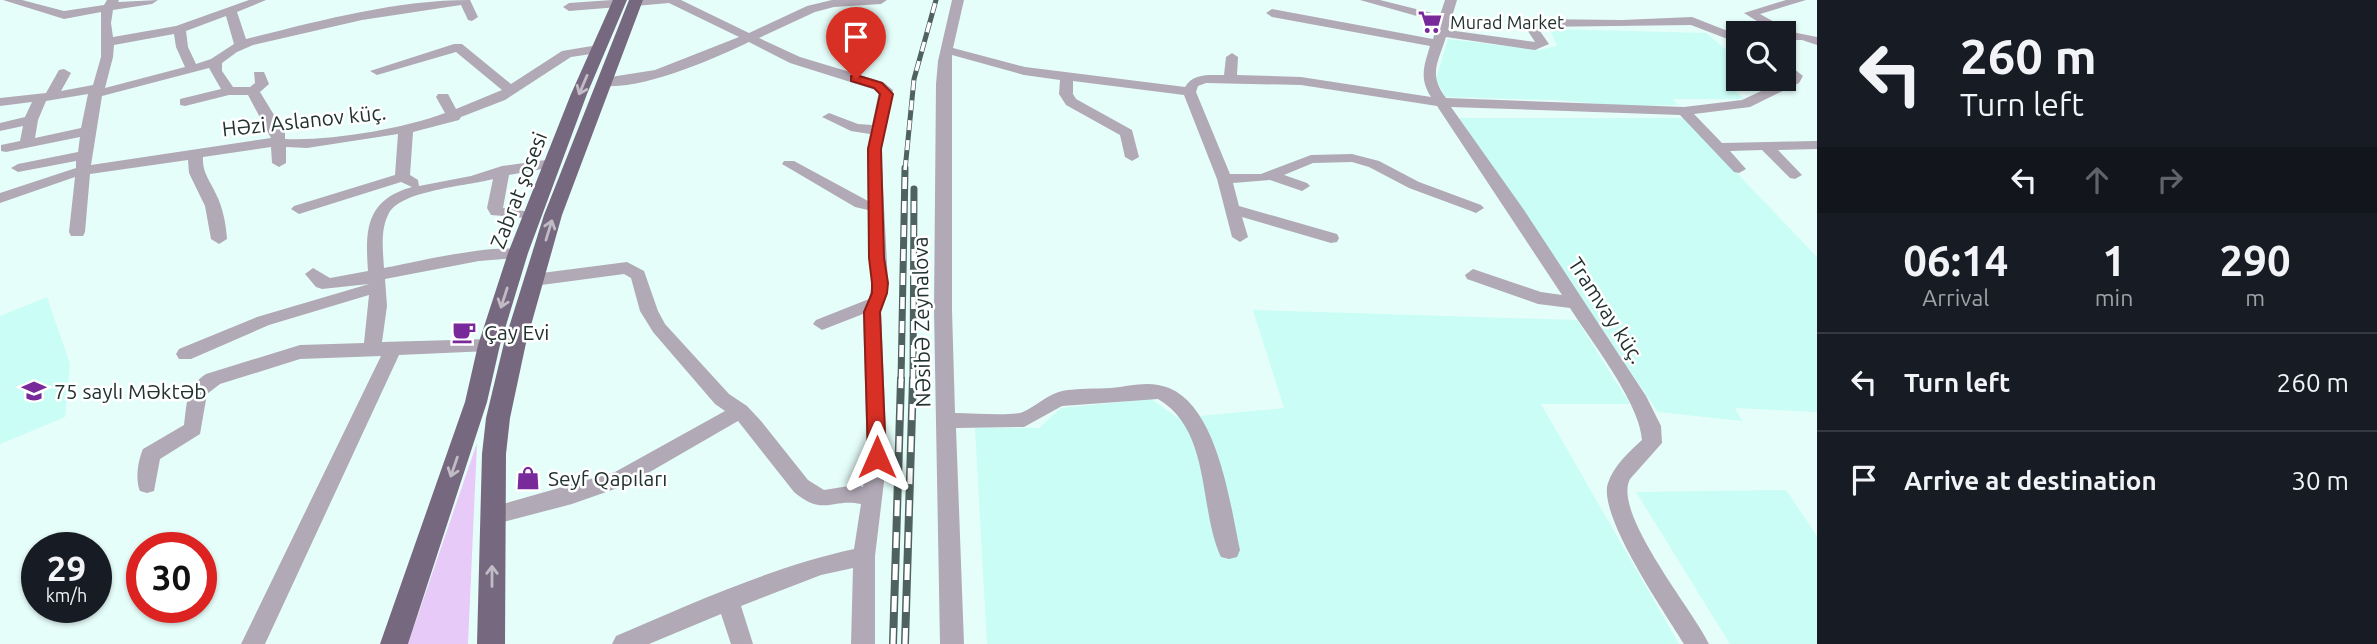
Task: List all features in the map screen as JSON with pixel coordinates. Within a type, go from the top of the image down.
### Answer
[{"type":"main road","name":"Zabrat şosesi","points":[[394,644],[476,402],[488,345],[518,253],[553,163],[628,1]]},
{"type":"main road","name":"Zabrat şosesi","points":[[492,644],[492,516],[498,418],[515,343],[534,280],[571,163],[603,82],[607,49]]},
{"type":"street","points":[[13,0],[64,15],[110,4],[152,0]]},
{"type":"street","points":[[209,0],[215,17]]},
{"type":"street","points":[[569,8],[628,1],[666,0]]},
{"type":"street","points":[[673,0],[811,66],[882,88],[887,94],[874,149],[880,283],[880,293],[872,312],[877,389],[877,457],[864,556],[863,644]]},
{"type":"street","points":[[603,82],[633,79],[675,68],[811,9],[834,3],[881,0]]},
{"type":"street","name":"Nəsibə Zeynalova","points":[[952,644],[946,421],[943,85],[947,50],[958,0]]},
{"type":"street","points":[[1366,0],[1442,32]]},
{"type":"street","name":"Tramvay küç.","points":[[1451,0],[1428,77],[1429,84],[1576,303],[1639,401],[1651,426],[1652,443],[1625,471],[1616,486],[1616,500],[1624,524],[1696,644]]},
{"type":"street","points":[[1763,21],[1750,13],[1800,0]]},
{"type":"street","points":[[107,42],[179,29],[256,1]]},
{"type":"street","points":[[0,102],[146,83],[216,62],[241,45],[362,16],[435,2],[465,1],[472,17]]},
{"type":"street","points":[[77,232],[88,131],[96,91],[107,57],[103,28],[110,4]]},
{"type":"street","points":[[230,11],[237,25],[241,45]]},
{"type":"street","points":[[1272,13],[1442,32],[1535,46],[1543,44],[1530,25],[1533,23],[1622,24],[1692,21],[1726,34]]},
{"type":"street","points":[[146,35],[152,20]]},
{"type":"street","points":[[179,29],[182,47],[192,68]]},
{"type":"street","points":[[1796,36],[1817,41]]},
{"type":"street","points":[[377,71],[458,47],[511,91]]},
{"type":"street","name":"Həzi Aslanov küç.","points":[[0,198],[83,162],[196,154],[279,141],[307,144],[405,130],[454,117],[511,91],[567,54],[607,49]]},
{"type":"street","points":[[947,50],[1024,71],[1189,92]]},
{"type":"street","points":[[1230,78],[1232,57]]},
{"type":"street","points":[[216,62],[215,71],[229,90]]},
{"type":"street","points":[[27,144],[31,120],[64,73]]},
{"type":"street","points":[[186,103],[229,90],[253,90],[262,84],[259,75]]},
{"type":"street","points":[[1067,77],[1066,94],[1071,102],[1086,113],[1127,133],[1132,157]]},
{"type":"street","points":[[1189,92],[1198,81],[1230,78],[1301,81],[1440,102],[1684,111],[1745,104],[1772,91]]},
{"type":"street","points":[[253,90],[269,122],[278,133],[279,163]]},
{"type":"street","points":[[1189,92],[1235,210],[1240,237]]},
{"type":"street","points":[[443,97],[454,117]]},
{"type":"street","points":[[1684,111],[1739,169]]},
{"type":"street","points":[[829,117],[856,128],[878,130]]},
{"type":"street","points":[[0,127],[31,120]]},
{"type":"street","points":[[403,177],[405,130]]},
{"type":"street","points":[[6,148],[88,131]]},
{"type":"street","points":[[1718,146],[1817,145]]},
{"type":"street","points":[[1766,146],[1795,175]]},
{"type":"street","points":[[196,154],[196,177],[208,192],[218,220],[219,239]]},
{"type":"street","points":[[1224,179],[1249,180],[1272,176],[1293,164],[1311,159],[1352,158],[1374,164],[1414,185],[1476,208]]},
{"type":"street","points":[[19,168],[83,162]]},
{"type":"street","points":[[253,644],[383,349],[376,281],[377,224],[382,210],[398,197],[426,189],[462,183],[528,164],[553,163]]},
{"type":"street","points":[[789,164],[860,204],[876,207]]},
{"type":"street","points":[[502,170],[495,208],[497,212],[532,215]]},
{"type":"street","points":[[1272,176],[1302,186]]},
{"type":"street","points":[[299,209],[403,177],[426,189]]},
{"type":"street","points":[[1235,210],[1331,238]]},
{"type":"street","points":[[186,354],[263,321],[376,281],[479,256],[518,253]]},
{"type":"street","points":[[534,280],[627,268],[634,270],[649,312],[659,328],[722,398],[740,411],[812,495],[824,499],[856,494],[872,497]]},
{"type":"street","points":[[313,274],[322,283],[330,284],[376,281]]},
{"type":"street","points":[[1473,275],[1538,298],[1576,303]]},
{"type":"street","points":[[822,324],[875,303]]},
{"type":"street","points":[[147,485],[150,455],[193,429],[196,392],[203,384],[289,355],[488,345]]},
{"type":"street","points":[[946,421],[1024,420],[1034,416],[1047,404],[1069,398],[1151,391],[1173,397],[1195,425],[1202,442],[1229,550]]},
{"type":"street","points":[[492,516],[572,495],[621,478],[740,411]]},
{"type":"street","points":[[624,644],[728,600],[820,566],[864,556]]},
{"type":"street","points":[[728,600],[742,643]]},
{"type":"shaded area","points":[[1550,29],[1706,33],[1726,50],[1726,91],[1735,91],[1744,99],[1673,99],[1678,105],[1622,106],[1556,100],[1445,97],[1436,79],[1448,39],[1539,50],[1557,46]]},
{"type":"shaded area","points":[[1459,118],[1684,118],[1817,257],[1817,412],[1735,408],[1742,421],[1658,412]]},
{"type":"shaded area","name":"75 saylı Məktəb","points":[[47,297],[70,364],[65,417],[0,444],[0,316]]},
{"type":"shaded area","points":[[1253,310],[1577,320],[1630,404],[1541,404],[1679,644],[987,644],[975,428],[1039,428],[1061,408],[1151,399],[1178,418],[1284,408]]},
{"type":"shaded area","points":[[477,443],[468,644],[408,644]]},
{"type":"shaded area","points":[[1786,490],[1817,536],[1817,644],[1730,644],[1636,492]]},
{"type":"railway","points":[[905,170],[914,79],[936,0]]},
{"type":"railway","points":[[901,381],[905,168]]},
{"type":"railway","points":[[913,381],[914,189]]},
{"type":"railway","points":[[893,644],[901,379]]},
{"type":"railway","points":[[905,644],[913,379]]},
{"type":"place","name":"Murad Market","points":[[1430,22]]},
{"type":"place","name":"Çay Evi","points":[[464,332]]},
{"type":"place","name":"75 saylı Məktəb","points":[[34,391]]},
{"type":"place","name":"Seyf Qapıları","points":[[528,478]]},
{"type":"route","points":[[856,79],[878,85],[886,90],[887,94],[874,149],[880,283],[880,293],[872,312],[877,457]]}]
